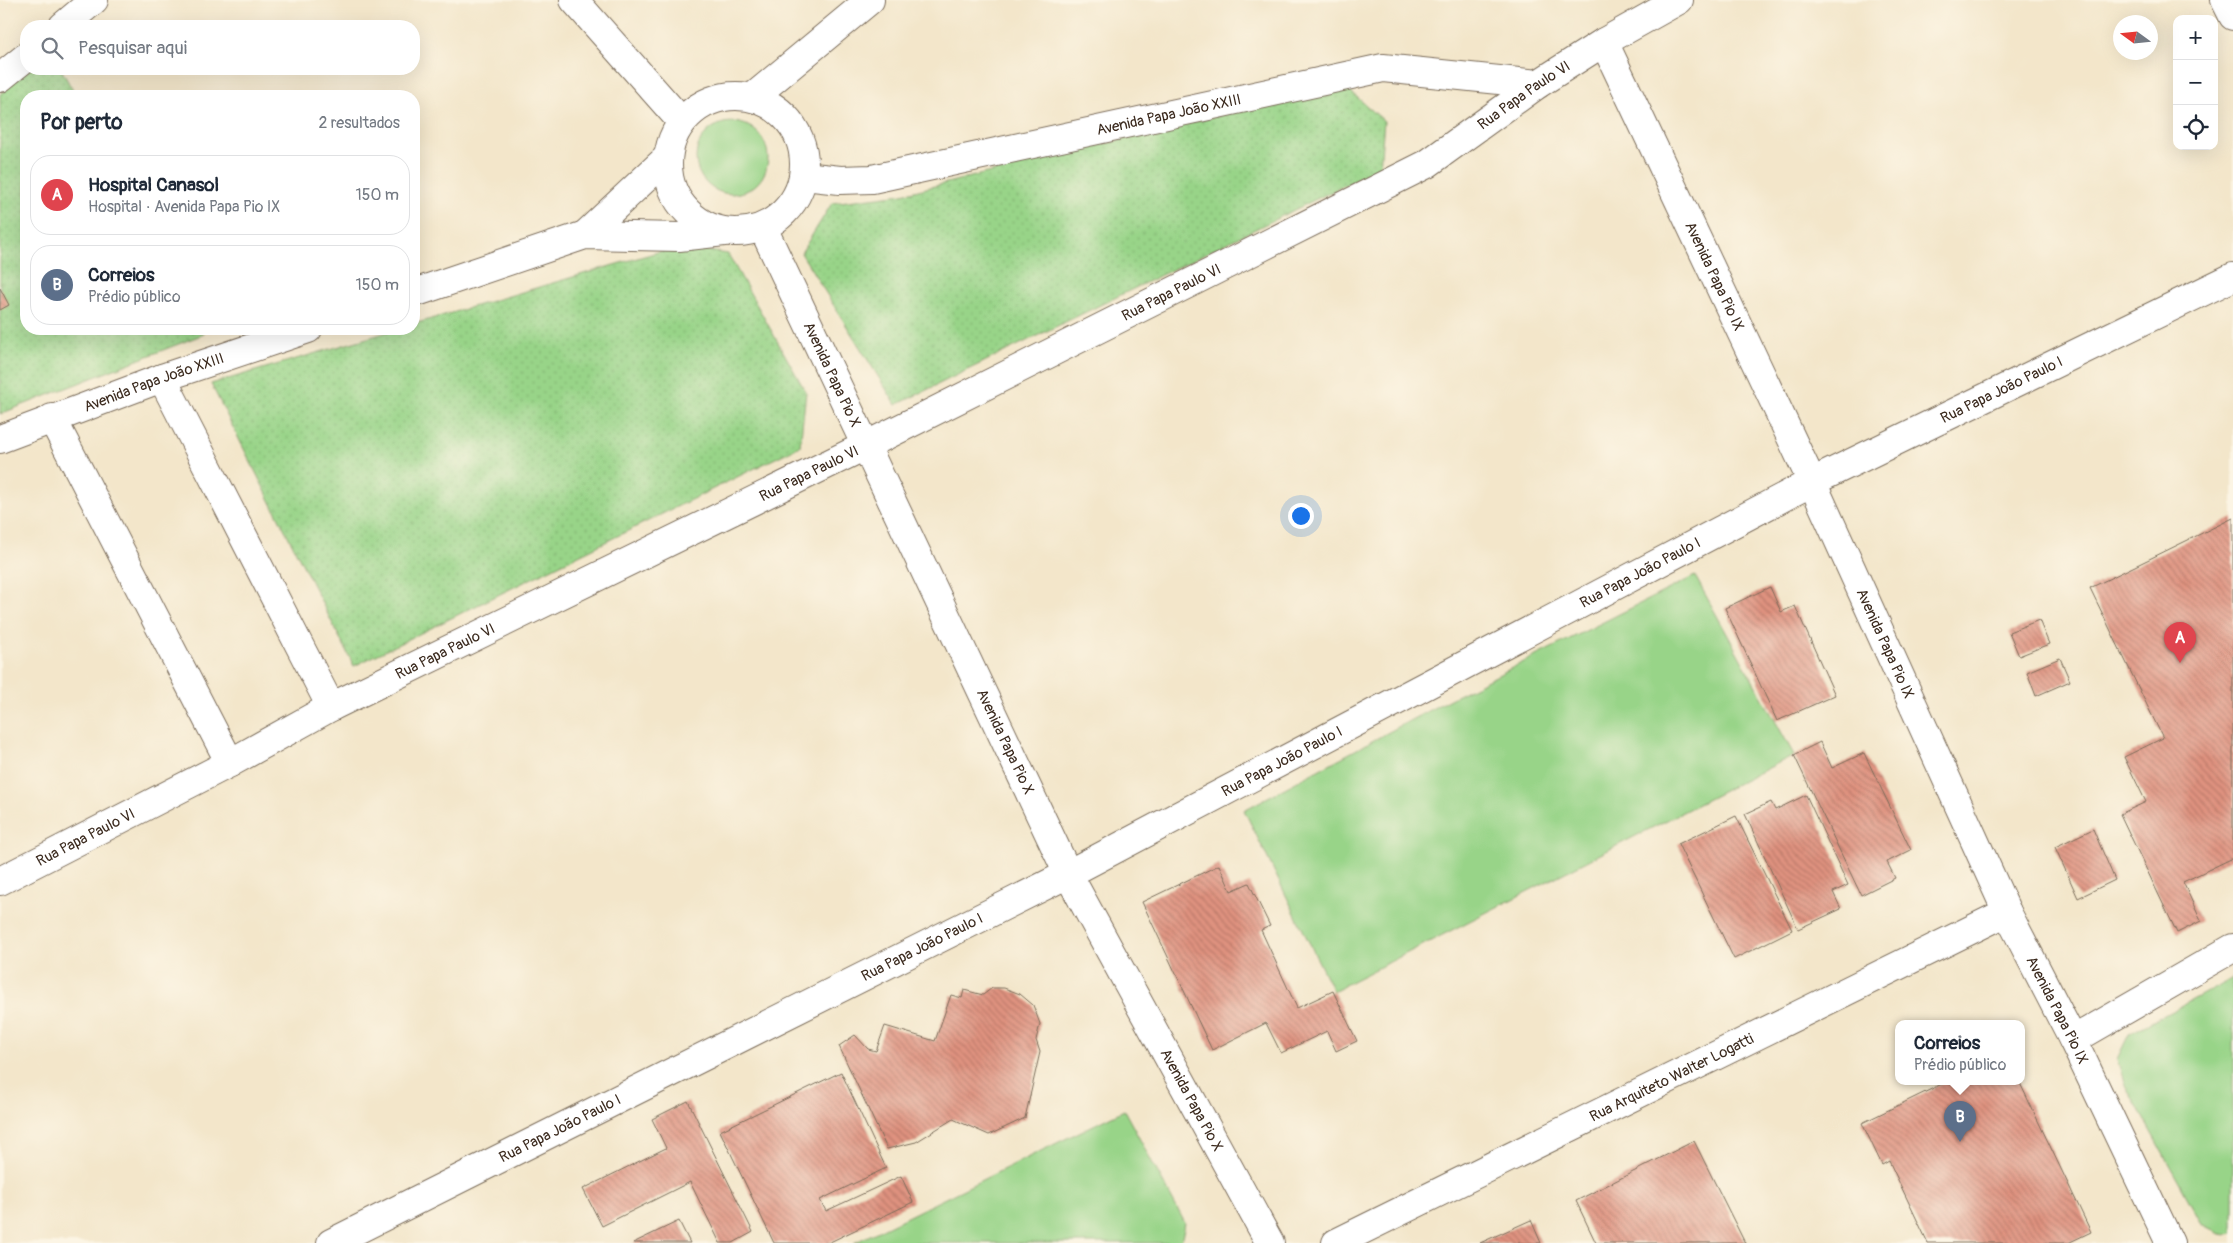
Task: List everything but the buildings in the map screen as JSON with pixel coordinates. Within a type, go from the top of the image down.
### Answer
[{"type":"street","points":[[70,20],[94,0]]},
{"type":"street","points":[[574,0],[682,122]]},
{"type":"street","points":[[753,97],[870,0]]},
{"type":"street","points":[[1604,42],[1679,0]]},
{"type":"street","points":[[2225,0],[2233,16]]},
{"type":"street","name":"Rua Papa Paulo VI","points":[[0,882],[230,763],[331,707],[865,446],[1427,164],[1538,84],[1604,42]]},
{"type":"street","name":"Avenida Papa Pio IX","points":[[1604,42],[1812,482],[2007,912],[2073,1040],[2170,1243]]},
{"type":"street","points":[[0,78],[20,61]]},
{"type":"street","name":"Avenida Papa João XXIII","points":[[804,176],[840,180],[872,179],[1383,68],[1538,84]]},
{"type":"street","points":[[420,291],[585,235],[679,237],[744,232],[763,228],[782,215],[796,198],[804,176],[804,156],[799,136],[788,119],[772,106],[753,97],[734,95],[714,99],[696,108],[682,122],[673,138],[668,158],[669,178],[676,198],[684,209],[706,226],[726,232]]},
{"type":"street","points":[[585,235],[668,158]]},
{"type":"street","name":"Avenida Papa Pio X","points":[[763,228],[1068,874],[1270,1243]]},
{"type":"street","name":"Rua Papa João Paulo I","points":[[331,1243],[1068,874],[1812,482],[2233,277]]},
{"type":"street","name":"Avenida Papa João XXIII","points":[[0,439],[162,378],[290,335]]},
{"type":"street","points":[[162,378],[331,707]]},
{"type":"street","points":[[52,418],[230,763]]},
{"type":"street","name":"Rua Arquiteto Walter Logatti","points":[[1336,1243],[2007,912]]},
{"type":"street","points":[[2073,1040],[2233,948]]},
{"type":"green space","points":[[22,75],[64,75],[73,90],[20,90],[20,335],[201,335],[0,414],[0,94]]},
{"type":"green space","points":[[1343,85],[1384,121],[1380,168],[896,405],[801,253],[832,203],[902,194]]},
{"type":"green space","points":[[739,122],[758,132],[766,144],[768,158],[766,172],[758,184],[746,192],[725,194],[706,184],[698,172],[696,151],[706,132],[718,124]]},
{"type":"green space","points":[[678,246],[728,254],[806,392],[800,446],[354,666],[211,384],[378,335],[420,335],[420,322]]},
{"type":"green space","points":[[1695,576],[1794,755],[1333,991],[1244,810],[1450,699]]},
{"type":"green space","points":[[2233,978],[2233,1233],[2224,1235],[2202,1224],[2125,1085],[2117,1059],[2129,1034]]},
{"type":"green space","points":[[1124,1110],[1185,1223],[1181,1243],[854,1243]]},
{"type":"place","name":"Hospital Canasol","points":[[2180,663]]},
{"type":"place","name":"Correios","points":[[1960,1142]]}]
